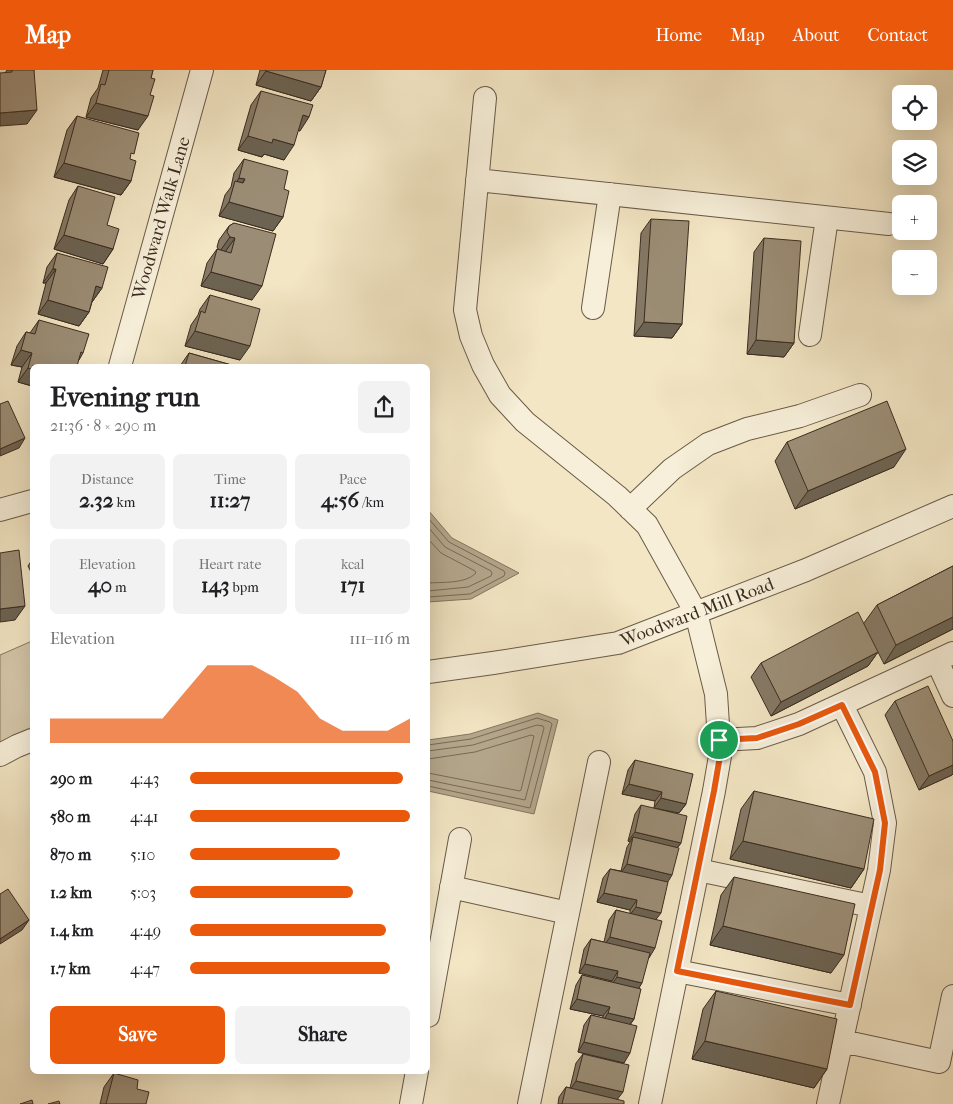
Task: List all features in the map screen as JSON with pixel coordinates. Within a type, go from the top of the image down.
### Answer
[{"type":"street","name":"Woodward Walk Lane","points":[[121,364],[202,70]]},
{"type":"street","points":[[485,98],[465,310],[471,336],[483,365],[500,395],[525,422],[617,496],[647,525],[696,613],[716,694],[720,756],[650,1104]]},
{"type":"street","points":[[477,180],[889,224]]},
{"type":"street","points":[[593,308],[610,194]]},
{"type":"street","points":[[810,335],[826,218]]},
{"type":"street","points":[[630,508],[672,469],[708,444],[747,429],[800,416],[860,395]]},
{"type":"street","points":[[0,510],[30,502]]},
{"type":"street","name":"Woodward Mill Road","points":[[430,672],[618,642],[806,570],[953,506]]},
{"type":"street","points":[[719,740],[757,738],[799,724],[945,657],[953,696]]},
{"type":"street","points":[[828,1104],[880,870],[885,823],[875,772],[842,705]]},
{"type":"street","points":[[0,756],[30,741]]},
{"type":"street","points":[[529,1104],[599,762]]},
{"type":"street","points":[[430,1005],[460,839]]},
{"type":"street","points":[[698,870],[871,906]]},
{"type":"street","points":[[451,887],[568,913]]},
{"type":"street","points":[[677,971],[850,1005]]},
{"type":"street","points":[[842,1041],[939,1062],[953,996]]},
{"type":"street","points":[[412,1104],[417,1074]]},
{"type":"shaded area","points":[[30,642],[30,728],[0,743],[0,655]]},
{"type":"water","points":[[430,512],[452,538],[519,573],[471,599],[430,602]]},
{"type":"water","points":[[538,713],[558,720],[534,814],[430,791],[430,740],[470,734]]},
{"type":"building","points":[[12,70],[34,70],[37,110],[0,113],[0,73],[12,72]]},
{"type":"building","points":[[109,70],[153,70],[151,78],[155,79],[150,95],[154,96],[148,116],[96,103],[101,84],[105,85]]},
{"type":"building","points":[[266,70],[326,70],[321,87]]},
{"type":"building","points":[[261,91],[313,105],[309,117],[303,115],[294,145],[273,139],[272,143],[248,136]]},
{"type":"building","points":[[77,116],[139,133],[134,154],[131,153],[130,159],[136,161],[131,181],[64,163]]},
{"type":"building","points":[[244,159],[288,171],[284,189],[289,191],[283,217],[229,202],[235,181],[243,183],[245,179],[239,178]]},
{"type":"building","points":[[78,186],[115,197],[107,225],[119,229],[113,249],[64,235]]},
{"type":"building","points":[[651,219],[689,221],[682,324],[644,322]]},
{"type":"building","points":[[234,223],[276,234],[262,286],[211,272],[217,249],[231,253],[235,238],[230,237],[227,232],[229,226]]},
{"type":"building","points":[[764,238],[801,241],[794,343],[756,340]]},
{"type":"building","points":[[57,253],[108,267],[102,288],[96,286],[89,312],[48,300],[56,269],[53,269]]},
{"type":"building","points":[[210,295],[260,309],[250,346],[195,331],[201,311],[205,313]]},
{"type":"building","points":[[39,320],[89,334],[78,364],[30,364],[30,368],[28,368],[32,353],[21,350],[26,332],[35,334]]},
{"type":"building","points":[[189,353],[228,364],[186,364]]},
{"type":"building","points":[[8,401],[25,438],[0,449],[0,404]]},
{"type":"building","points":[[887,401],[906,449],[808,491],[787,442]]},
{"type":"building","points":[[19,550],[25,606],[0,609],[0,553]]},
{"type":"building","points":[[953,566],[953,617],[896,645],[877,605]]},
{"type":"building","points":[[858,612],[878,652],[781,702],[761,663]]},
{"type":"building","points":[[928,686],[953,741],[953,765],[929,776],[895,701]]},
{"type":"building","points":[[635,760],[693,774],[686,804],[661,798],[662,792],[629,784]]},
{"type":"building","points":[[754,791],[874,819],[864,869],[743,841]]},
{"type":"building","points":[[641,805],[687,816],[681,843],[635,832]]},
{"type":"building","points":[[633,837],[679,848],[672,875],[627,864]]},
{"type":"building","points":[[610,869],[668,882],[661,913],[636,907],[637,900],[604,893]]},
{"type":"building","points":[[734,877],[855,904],[844,955],[723,926]]},
{"type":"building","points":[[8,889],[29,920],[0,939],[0,894]]},
{"type":"building","points":[[616,910],[662,921],[655,948],[610,937]]},
{"type":"building","points":[[591,939],[650,953],[642,983],[617,977],[618,971],[585,964]]},
{"type":"building","points":[[582,975],[641,989],[634,1019],[608,1013],[610,1007],[577,999]]},
{"type":"building","points":[[716,991],[837,1019],[827,1069],[705,1041]]},
{"type":"building","points":[[591,1015],[637,1026],[630,1053],[584,1042]]},
{"type":"building","points":[[583,1054],[629,1065],[623,1092],[576,1081]]},
{"type":"building","points":[[114,1074],[138,1080],[137,1089],[149,1092],[146,1104],[106,1104]]},
{"type":"building","points":[[566,1087],[624,1101],[624,1104],[562,1104]]},
{"type":"building","points":[[32,1100],[33,1104],[20,1104]]},
{"type":"building","points":[[59,1101],[60,1104],[48,1104]]},
{"type":"route","points":[[842,705],[875,772],[885,823],[880,870],[850,1005],[677,971],[714,791],[720,756],[719,740],[757,738],[799,724],[842,705]]}]
